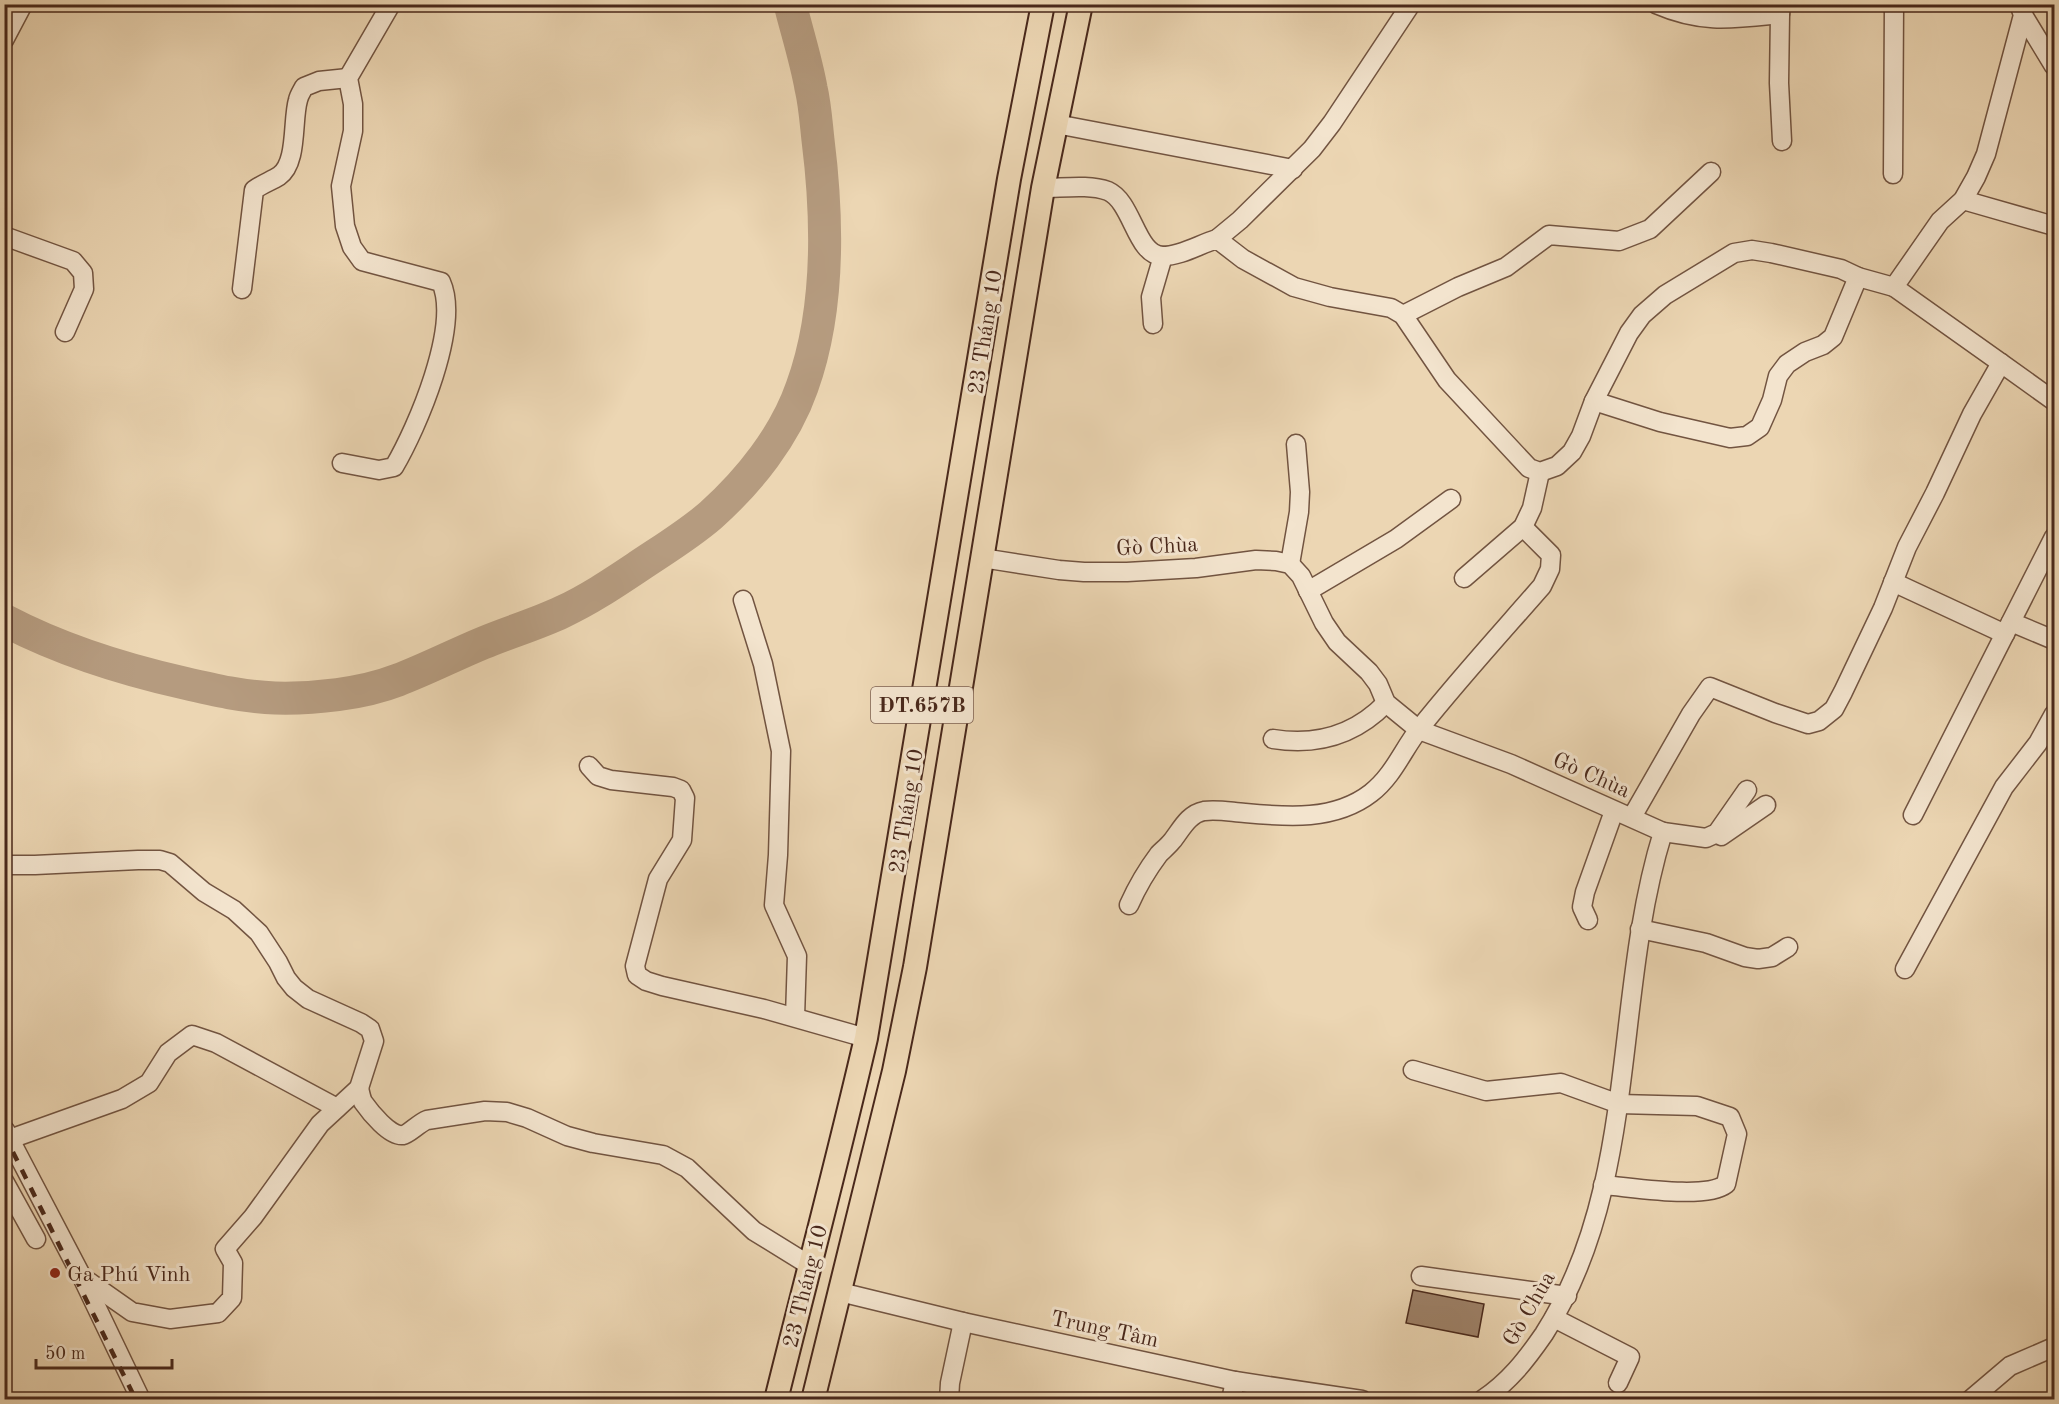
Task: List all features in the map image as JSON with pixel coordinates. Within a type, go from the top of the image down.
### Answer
[{"type":"main road","name":"23 Tháng 10","points":[[776,1400],[866,1038],[1007,190],[1043,4]]},
{"type":"main road","name":"23 Tháng 10","points":[[813,1400],[894,1071],[915,968],[1043,188],[1080,4]]},
{"type":"main road","points":[[807,1275],[840,1292]]},
{"type":"street","points":[[4,40],[23,4]]},
{"type":"street","points":[[342,463],[379,470],[394,467],[423,403],[437,365],[446,311],[446,293],[441,282],[362,261],[352,247],[345,226],[341,186],[353,131],[353,104],[348,78],[391,4]]},
{"type":"street","points":[[1043,188],[1095,188],[1116,196],[1125,207],[1149,250],[1155,254],[1163,256],[1217,239],[1240,220],[1312,149],[1332,123],[1411,4]]},
{"type":"street","points":[[1656,4],[1671,11],[1699,18],[1726,20],[1781,9],[1779,83],[1782,141]]},
{"type":"street","points":[[1893,174],[1894,4]]},
{"type":"street","points":[[2021,10],[2055,66]]},
{"type":"street","points":[[1894,287],[1940,221],[1963,200],[1986,154],[2021,10]]},
{"type":"street","points":[[242,289],[254,190],[280,175],[288,164],[298,101],[304,87],[319,81],[348,78]]},
{"type":"street","points":[[1056,124],[1293,169]]},
{"type":"street","points":[[1403,315],[1458,286],[1506,267],[1549,235],[1619,241],[1650,229],[1712,172]]},
{"type":"street","points":[[1963,200],[2055,226]]},
{"type":"street","points":[[4,236],[73,261],[83,273],[84,289],[65,332]]},
{"type":"street","points":[[1217,239],[1243,259],[1294,287],[1330,297],[1391,308],[1403,315],[1447,380],[1529,468],[1540,472],[1557,466],[1572,452],[1581,436],[1594,401],[1629,333],[1642,315],[1665,295],[1734,253],[1752,250],[1841,269],[1858,277],[1894,287],[2055,401]]},
{"type":"street","points":[[1154,324],[1150,297],[1163,256]]},
{"type":"street","points":[[1594,401],[1660,422],[1730,438],[1747,436],[1760,427],[1772,400],[1778,376],[1787,364],[1805,352],[1823,345],[1833,337],[1858,277]]},
{"type":"street","points":[[1632,818],[1691,714],[1710,687],[1808,724],[1819,721],[1834,709],[1883,608],[1907,547],[1972,414],[2001,363]]},
{"type":"street","points":[[1290,564],[1300,492],[1296,444]]},
{"type":"street","points":[[1464,578],[1523,527],[1532,508],[1540,472]]},
{"type":"street","points":[[1308,591],[1386,545],[1451,499]]},
{"type":"street","points":[[1130,905],[1147,872],[1189,818],[1203,811],[1305,816],[1336,811],[1356,803],[1383,783],[1419,730],[1542,586],[1550,569],[1551,555],[1523,527]]},
{"type":"street","points":[[1914,815],[2055,537]]},
{"type":"street","name":"Gò Chùa","points":[[982,558],[1084,572],[1127,572],[1256,560],[1290,564],[1301,576],[1324,623],[1337,642],[1374,678],[1386,703],[1419,730],[1511,764],[1663,832],[1652,869],[1640,928],[1619,1104],[1600,1206],[1567,1296],[1554,1318],[1525,1362],[1500,1388],[1482,1400]]},
{"type":"street","points":[[1893,582],[2008,628],[2055,640]]},
{"type":"street","points":[[743,600],[763,664],[781,751],[774,905],[797,956],[795,1017]]},
{"type":"street","points":[[1273,739],[1302,742],[1337,735],[1364,722],[1386,703]]},
{"type":"street","points":[[1905,969],[2004,787],[2037,743],[2055,714]]},
{"type":"street","points":[[589,766],[598,777],[673,787],[681,790],[685,798],[682,840],[658,879],[635,966],[637,975],[662,986],[795,1017],[819,1026],[866,1038]]},
{"type":"street","points":[[1706,838],[1717,833],[1747,790]]},
{"type":"street","points":[[1663,832],[1706,838],[1723,836],[1766,805]]},
{"type":"street","points":[[1588,920],[1582,907],[1584,892],[1614,811]]},
{"type":"street","points":[[4,865],[138,860],[160,860],[170,863],[204,892],[234,910],[259,933],[294,988],[308,999],[361,1023],[370,1029],[374,1041],[359,1088],[320,1124],[253,1217],[225,1249],[233,1263],[232,1298],[218,1313],[170,1318],[132,1312],[82,1277]]},
{"type":"street","points":[[1640,928],[1706,943],[1745,957],[1758,959],[1772,957],[1788,947]]},
{"type":"street","points":[[141,1400],[82,1277],[7,1133],[122,1099],[149,1083],[168,1053],[192,1035],[216,1043],[337,1108]]},
{"type":"street","points":[[1413,1070],[1486,1091],[1561,1083],[1619,1104],[1697,1106],[1730,1117],[1737,1134],[1726,1184],[1721,1189],[1697,1193],[1604,1185]]},
{"type":"street","points":[[359,1088],[362,1100],[390,1132],[400,1136],[407,1134],[418,1123],[427,1119],[485,1111],[507,1112],[527,1118],[567,1136],[593,1143],[663,1155],[687,1168],[754,1231],[807,1275]]},
{"type":"street","points":[[4,1181],[36,1239]]},
{"type":"street","points":[[1421,1276],[1567,1296]]},
{"type":"street","name":"Trung Tâm","points":[[840,1292],[963,1322],[1235,1381],[1362,1400]]},
{"type":"street","points":[[1554,1318],[1630,1357],[1618,1383]]},
{"type":"street","points":[[949,1400],[950,1383],[963,1322]]},
{"type":"street","points":[[1971,1400],[2010,1366],[2055,1347]]},
{"type":"street","points":[[1231,1400],[1235,1381]]},
{"type":"building","points":[[1413,1290],[1484,1304],[1478,1337],[1406,1323]]},
{"type":"waterway","points":[[4,620],[47,641],[92,658],[207,688],[240,695],[275,698],[338,695],[398,680],[562,612],[609,586],[702,522],[739,488],[776,440],[802,387],[818,327],[824,265],[824,202],[812,94],[790,4]]},
{"type":"railway","points":[[4,1134],[136,1400]]},
{"type":"place","name":"Ga Phú Vinh","points":[[55,1273]]}]
